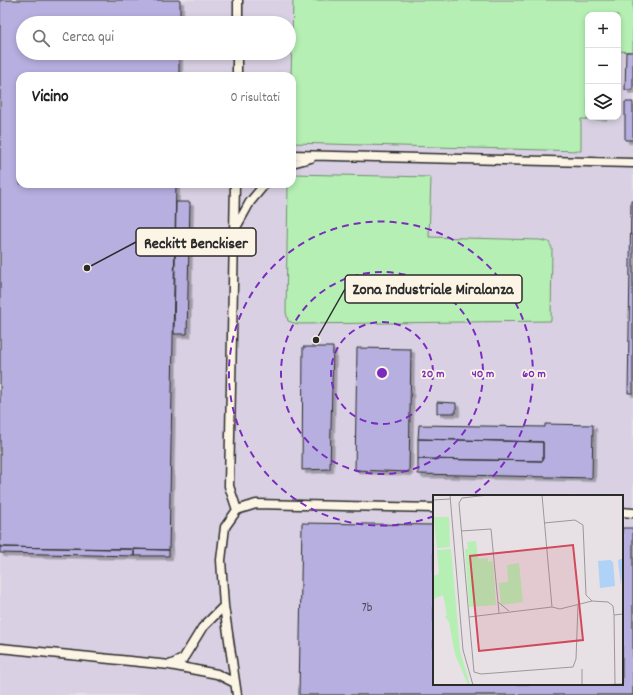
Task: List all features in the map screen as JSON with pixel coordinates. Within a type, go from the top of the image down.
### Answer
[{"type":"lane","points":[[238,0],[238,16]]},
{"type":"lane","points":[[237,60],[237,72]]},
{"type":"lane","points":[[296,155],[633,163]]},
{"type":"lane","points":[[296,162],[320,156]]},
{"type":"lane","points":[[235,188],[229,486],[237,510]]},
{"type":"lane","points":[[234,232],[250,202],[262,188]]},
{"type":"lane","points":[[237,695],[224,606],[221,560],[226,527],[237,510],[256,504],[433,508]]},
{"type":"lane","points":[[623,512],[633,513]]},
{"type":"lane","points":[[170,665],[183,659],[202,628],[224,606]]},
{"type":"lane","points":[[0,648],[170,665],[216,674],[235,683]]},
{"type":"shaded area","points":[[0,0],[633,0],[633,695],[0,695]]},
{"type":"green space","points":[[293,0],[633,0],[633,52],[621,51],[621,12],[585,12],[585,119],[581,119],[581,151],[296,143],[296,72],[291,72],[291,60],[296,60],[296,16],[293,16]]},
{"type":"green space","points":[[296,174],[431,177],[429,237],[540,240],[549,242],[552,248],[551,321],[297,324],[288,321],[286,312],[288,188],[296,188]]},
{"type":"building","points":[[0,0],[180,0],[180,16],[16,16],[16,60],[179,60],[179,72],[16,72],[16,188],[176,188],[169,550],[0,547]]},
{"type":"building","points":[[626,52],[633,52],[633,90],[625,90]]},
{"type":"building","points":[[625,102],[633,102],[633,140],[625,140]]},
{"type":"building","points":[[631,201],[633,201],[633,393],[628,393]]},
{"type":"building","points":[[176,202],[190,202],[187,334],[174,334]]},
{"type":"building","points":[[303,347],[333,347],[330,469],[302,470]]},
{"type":"building","points":[[357,348],[411,349],[409,472],[355,470]]},
{"type":"building","points":[[437,402],[456,403],[456,413],[437,413]]},
{"type":"building","points":[[545,424],[593,425],[592,478],[418,474],[418,459],[543,461],[543,442],[418,439],[419,425],[545,427]]},
{"type":"building","points":[[418,439],[543,442],[543,461],[418,459]]},
{"type":"building","points":[[302,523],[433,525],[433,685],[623,685],[623,528],[633,528],[633,695],[299,695]]},
{"type":"building","points":[[0,547],[134,549],[134,556],[0,553]]},
{"type":"building","points":[[134,549],[169,550],[169,556],[134,556]]},
{"type":"place","name":"Reckitt Benckiser","points":[[87,268]]},
{"type":"place","name":"Zona Industriale Miralanza","points":[[316,340]]}]
